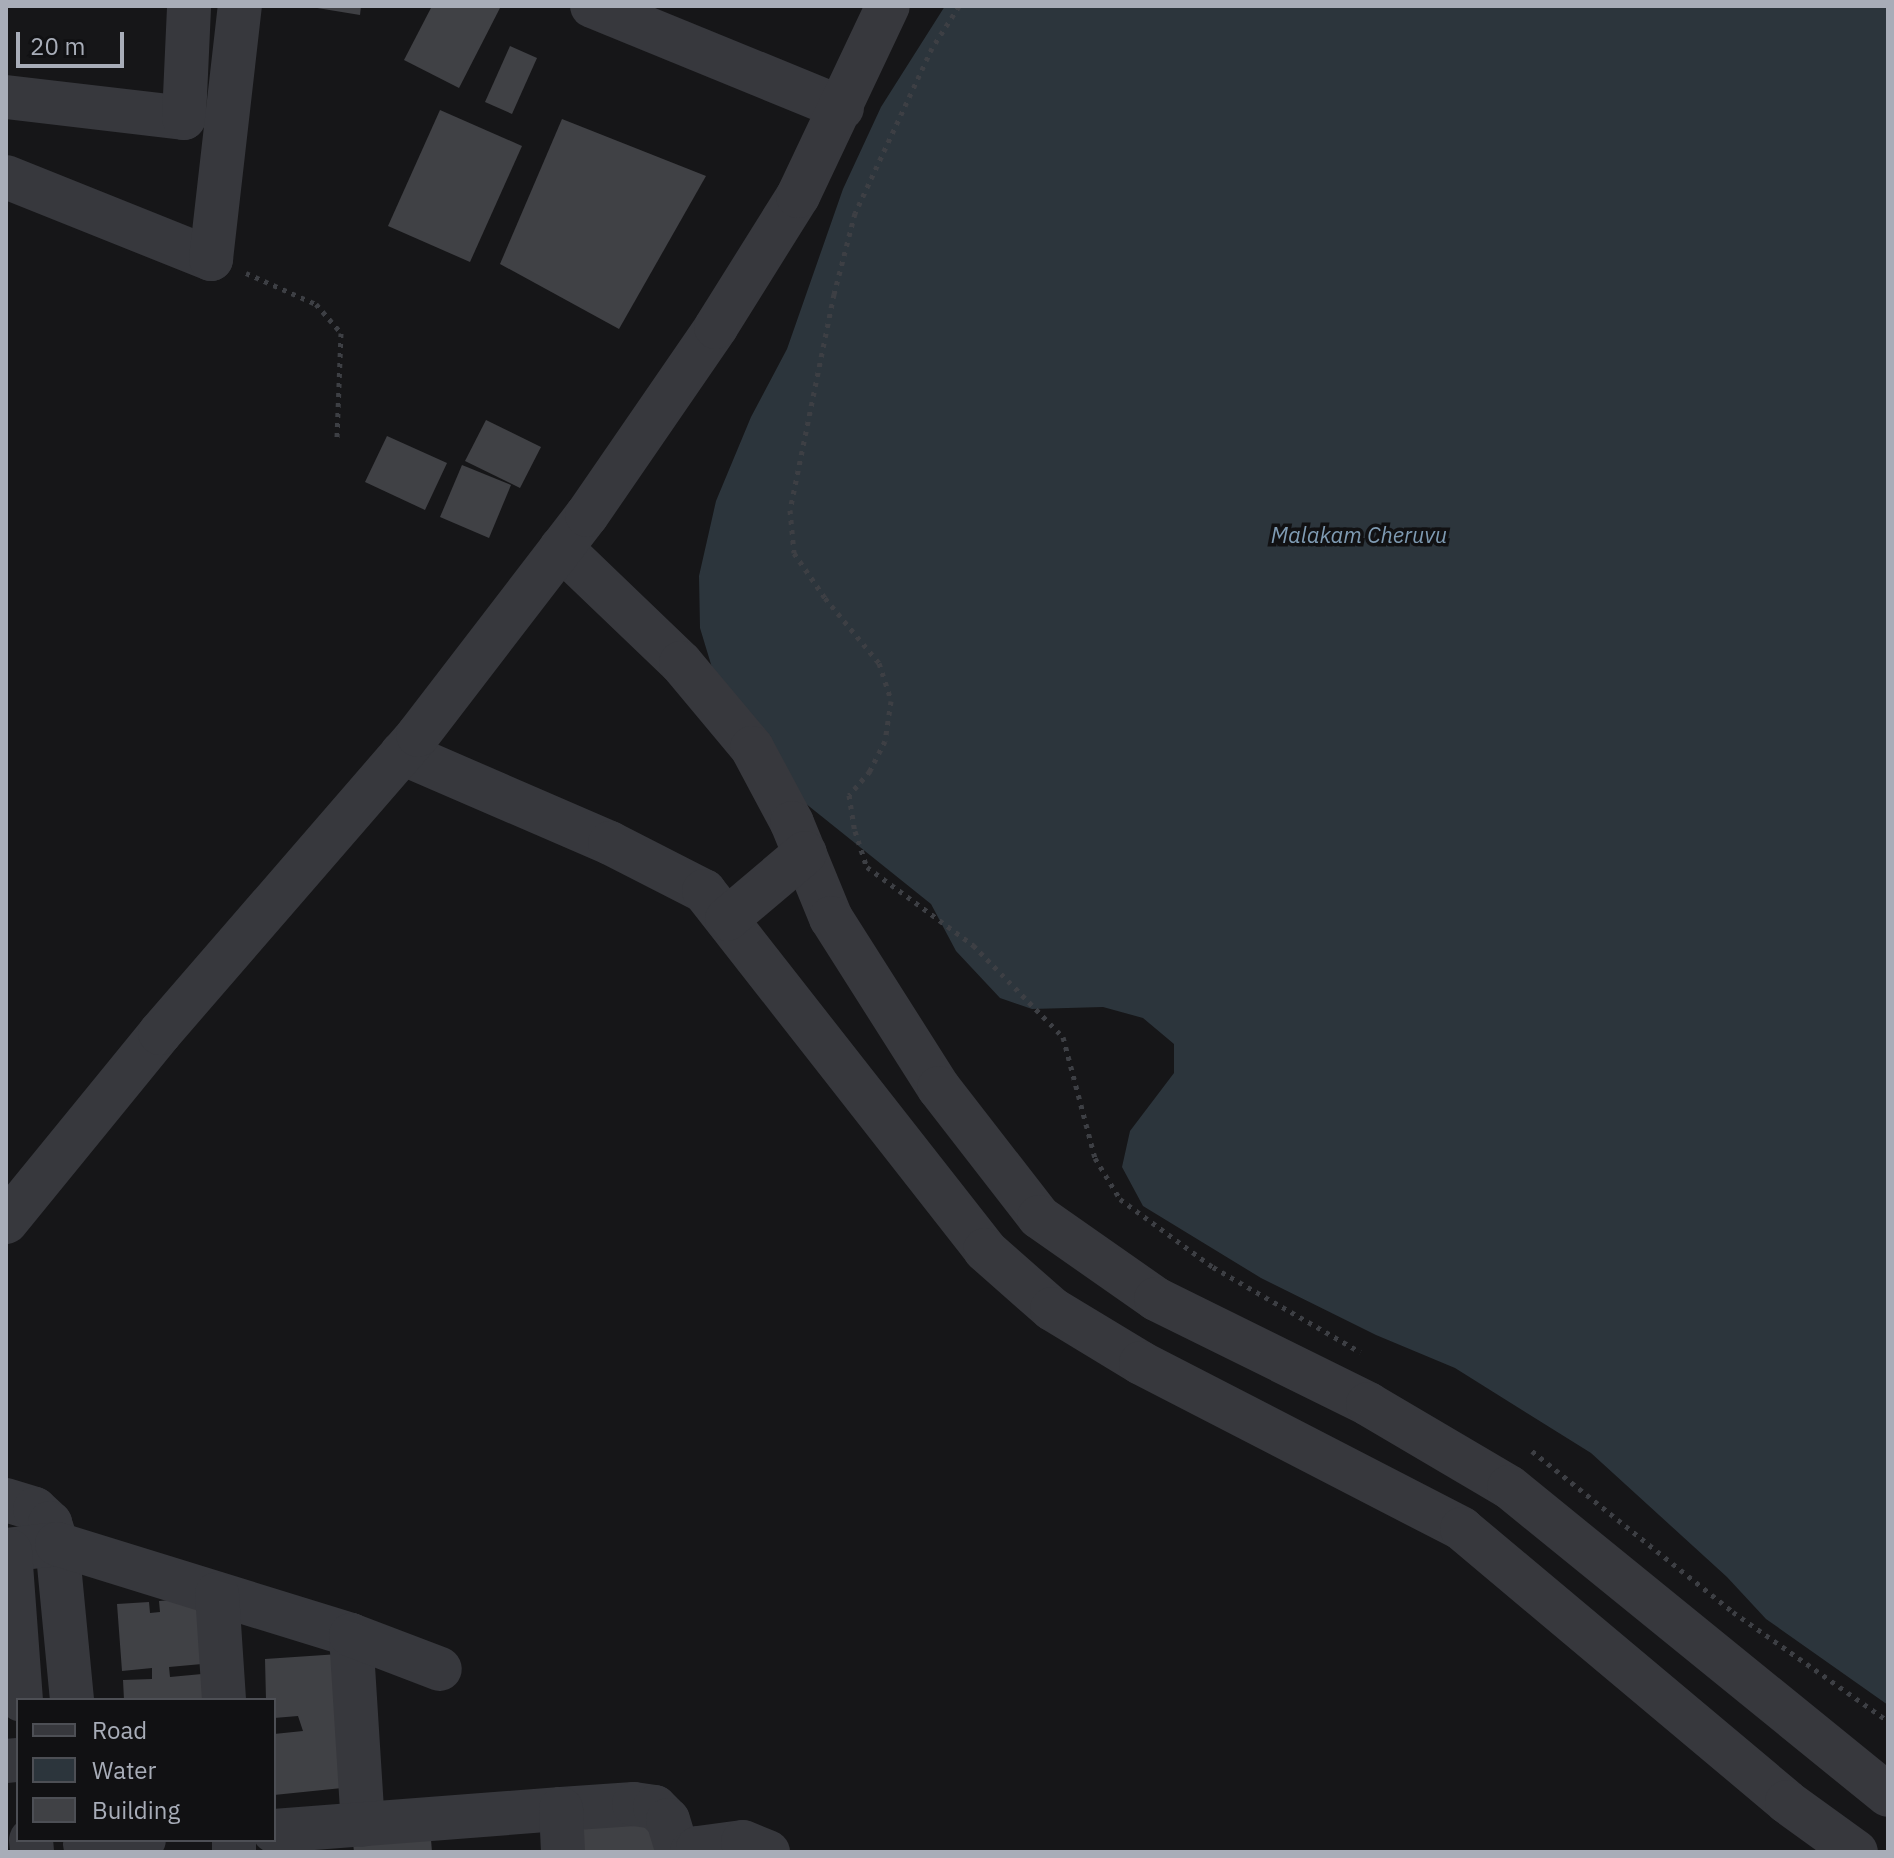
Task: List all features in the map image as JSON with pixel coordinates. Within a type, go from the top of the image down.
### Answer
[{"type":"street","points":[[6,97],[184,118],[189,6]]},
{"type":"street","points":[[6,177],[211,259],[240,6]]},
{"type":"street","points":[[592,6],[842,108]]},
{"type":"street","points":[[6,1222],[160,1033],[402,753],[587,515],[716,327],[798,196],[888,6]]},
{"type":"street","points":[[561,548],[681,663],[752,748],[805,853],[831,918],[939,1088],[1039,1217],[1156,1299],[1368,1404],[1509,1487],[1888,1795]]},
{"type":"street","points":[[402,753],[610,843],[704,891],[985,1250],[1052,1309],[1141,1363],[1462,1529],[1787,1802],[1856,1852]]},
{"type":"street","points":[[727,919],[805,853]]},
{"type":"street","points":[[985,1250],[1039,1217]]},
{"type":"street","points":[[6,1500],[35,1509],[50,1523],[57,1544],[72,1698]]},
{"type":"street","points":[[21,1698],[8,1550],[57,1544],[351,1635],[440,1669]]},
{"type":"street","points":[[217,1594],[224,1698]]},
{"type":"street","points":[[346,1834],[351,1635]]},
{"type":"street","points":[[276,1831],[448,1836],[561,1809],[634,1804],[655,1807],[668,1820],[678,1852]]},
{"type":"street","points":[[561,1809],[563,1852]]},
{"type":"street","points":[[85,1845],[120,1842]]},
{"type":"street","points":[[692,1852],[698,1848],[743,1842],[768,1852]]},
{"type":"path","points":[[959,6],[932,48],[855,213],[834,294],[790,510],[794,553],[825,598],[879,663],[891,701],[885,741],[870,771],[849,795],[855,831],[867,867],[973,945],[1063,1037],[1095,1158],[1120,1199],[1213,1267],[1371,1358]]},
{"type":"path","points":[[211,259],[316,304],[341,333],[337,438]]},
{"type":"path","points":[[1528,1449],[1733,1612],[1888,1721]]},
{"type":"water","name":"Malakam Cheruvu","points":[[945,6],[1888,6],[1888,1705],[1766,1619],[1727,1577],[1591,1453],[1455,1368],[1376,1335],[1261,1278],[1143,1206],[1122,1167],[1130,1131],[1174,1073],[1174,1044],[1143,1018],[1103,1007],[1032,1009],[1000,998],[956,951],[931,904],[795,795],[723,704],[700,628],[699,576],[716,501],[751,417],[787,349],[843,189],[881,107]]},
{"type":"building","points":[[305,6],[361,6],[360,15]]},
{"type":"building","points":[[432,6],[501,6],[459,88],[404,60]]},
{"type":"building","points":[[510,46],[537,58],[512,114],[485,102]]},
{"type":"building","points":[[440,110],[522,146],[470,262],[388,226]]},
{"type":"building","points":[[562,119],[706,176],[619,329],[500,264]]},
{"type":"building","points":[[486,420],[541,447],[520,488],[465,461]]},
{"type":"building","points":[[387,436],[447,463],[425,510],[365,482]]},
{"type":"building","points":[[462,465],[511,485],[489,538],[440,517]]},
{"type":"building","points":[[197,1598],[202,1664],[169,1667],[170,1677],[202,1674],[204,1698],[124,1698],[123,1680],[152,1679],[152,1668],[122,1671],[117,1604],[149,1602],[150,1613],[160,1612],[159,1601]]},
{"type":"building","points":[[339,1654],[352,1787],[276,1795],[276,1734],[303,1731],[298,1716],[276,1718],[276,1698],[266,1698],[265,1659]]},
{"type":"building","points":[[653,1810],[657,1852],[580,1852],[577,1818]]},
{"type":"building","points":[[430,1827],[432,1852],[354,1852],[352,1834]]}]
